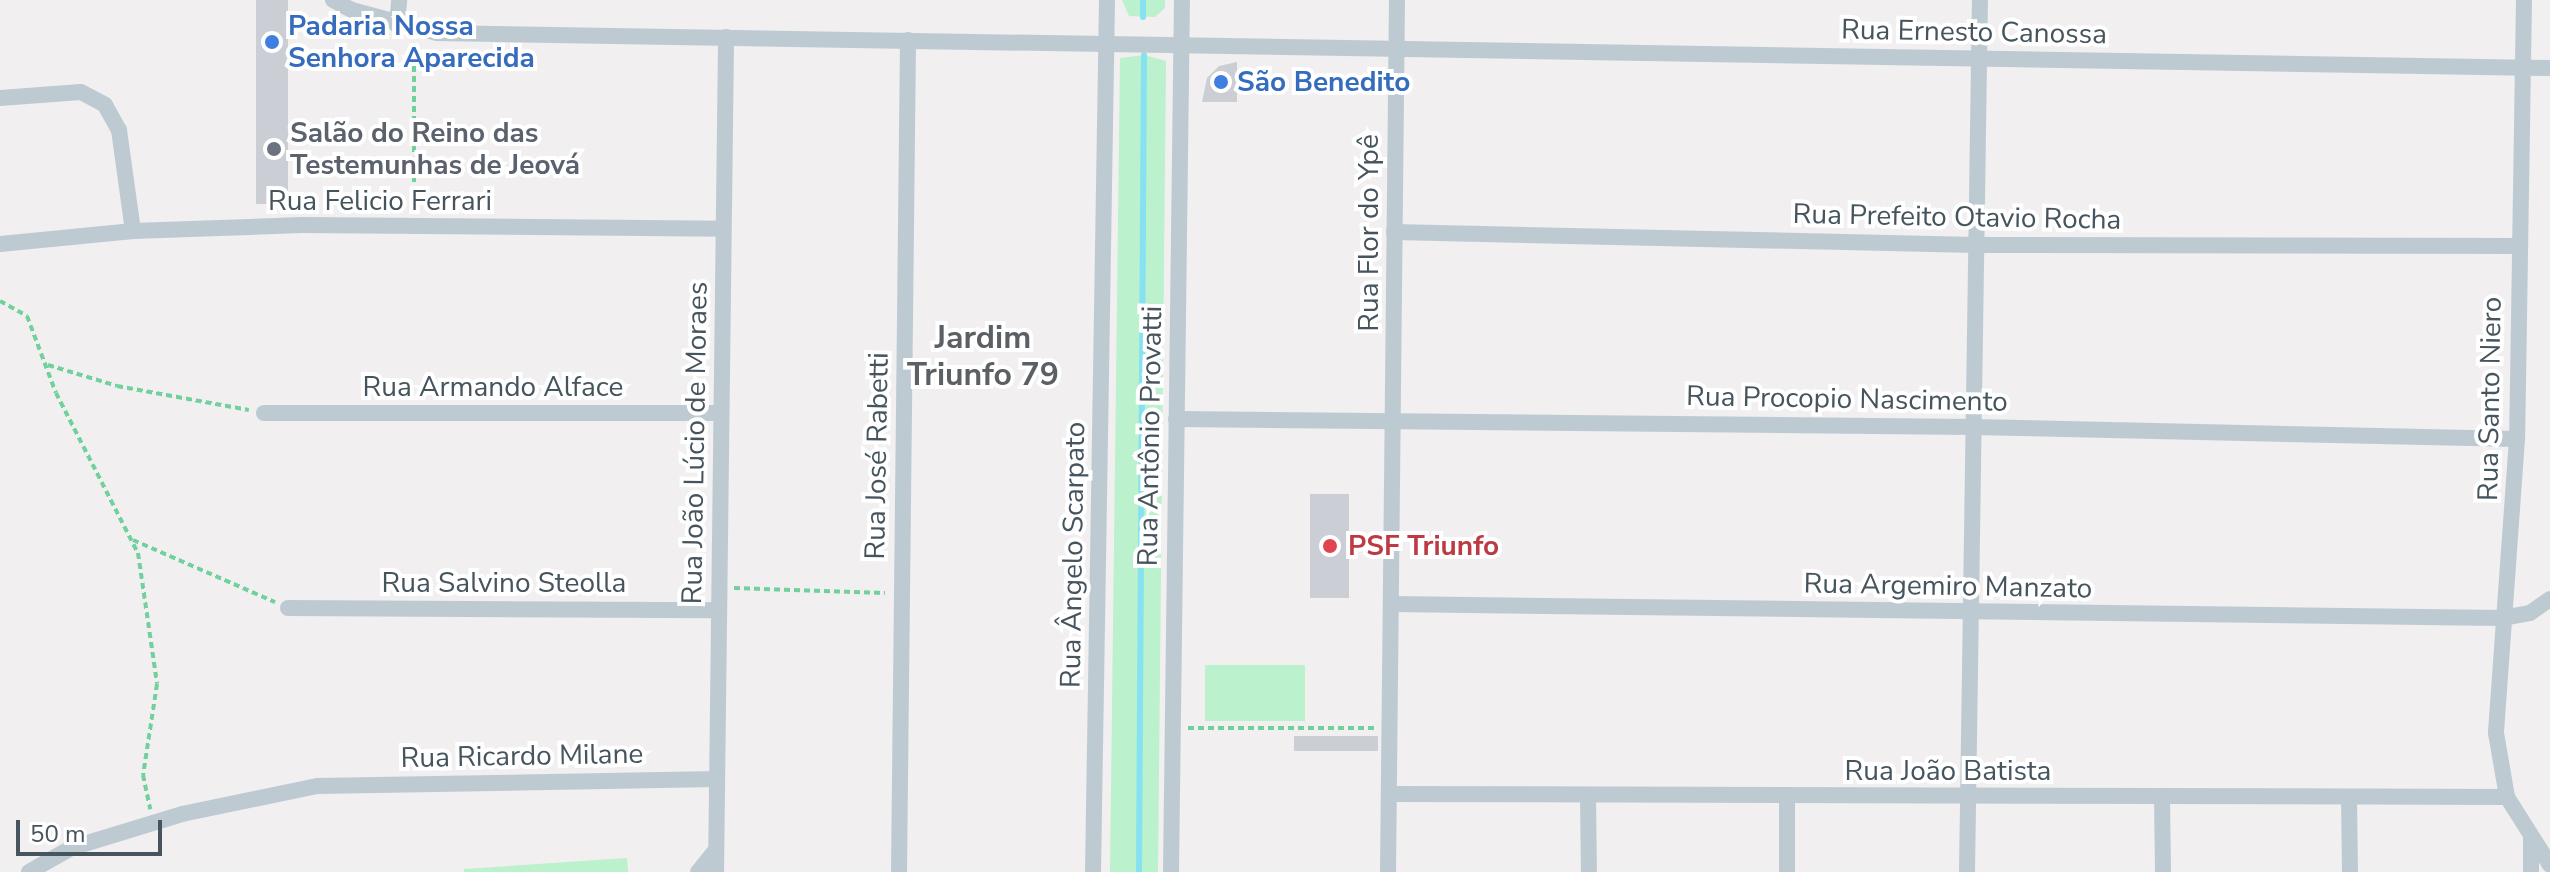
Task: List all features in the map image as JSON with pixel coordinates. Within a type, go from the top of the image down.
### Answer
[{"type":"street","name":"Rua Ernesto Canossa","points":[[333,0],[414,30],[2550,68]]},
{"type":"street","points":[[397,25],[399,0]]},
{"type":"street","name":"Rua Ângelo Scarpato","points":[[1093,872],[1109,42],[1107,0]]},
{"type":"street","name":"Rua Antônio Provatti","points":[[1171,872],[1182,0]]},
{"type":"street","name":"Rua Flor do Ypê","points":[[1388,872],[1397,0]]},
{"type":"street","points":[[1967,872],[1980,0]]},
{"type":"street","name":"Rua Santo Niero","points":[[2507,797],[2496,733],[2502,618],[2512,554],[2517,439],[2520,68],[2524,0]]},
{"type":"street","name":"Rua João Lúcio de Moraes","points":[[716,872],[726,37]]},
{"type":"street","name":"Rua José Rabetti","points":[[899,872],[908,40]]},
{"type":"street","points":[[0,98],[81,92],[105,105],[119,130],[133,231]]},
{"type":"street","name":"Rua Felicio Ferrari","points":[[0,244],[133,231],[414,226],[723,229]]},
{"type":"street","name":"Rua Prefeito Otavio Rocha","points":[[1394,232],[1976,245],[2518,246]]},
{"type":"street","name":"Rua Armando Alface","points":[[264,413],[721,413]]},
{"type":"street","name":"Rua Procopio Nascimento","points":[[1176,419],[1972,427],[2517,439]]},
{"type":"street","name":"Rua Argemiro Manzato","points":[[1393,604],[2502,618],[2530,613],[2550,599]]},
{"type":"street","name":"Rua Salvino Steolla","points":[[288,608],[719,610]]},
{"type":"street","name":"Rua Ricardo Milane","points":[[29,872],[71,848],[157,821],[328,785],[717,779]]},
{"type":"street","name":"Rua João Batista","points":[[1389,794],[2162,799],[2507,797]]},
{"type":"street","points":[[1588,795],[1589,872]]},
{"type":"street","points":[[1787,796],[1787,872]]},
{"type":"street","points":[[2507,797],[2550,865]]},
{"type":"street","points":[[2162,799],[2163,872]]},
{"type":"street","points":[[2349,799],[2350,872]]},
{"type":"street","points":[[2531,837],[2531,872]]},
{"type":"street","points":[[698,872],[716,850]]},
{"type":"path","points":[[414,30],[414,226]]},
{"type":"path","points":[[0,301],[27,316],[73,430],[132,540],[147,599],[157,684],[143,775],[145,799],[157,821]]},
{"type":"path","points":[[48,365],[117,386],[264,413]]},
{"type":"path","points":[[132,540],[288,608]]},
{"type":"path","points":[[719,587],[902,594]]},
{"type":"path","points":[[1173,728],[1382,728]]},
{"type":"green space","points":[[1122,0],[1165,0],[1165,8],[1155,17],[1129,16]]},
{"type":"green space","points":[[1144,55],[1166,61],[1158,872],[1110,872],[1120,58]]},
{"type":"green space","points":[[1205,665],[1305,665],[1305,721],[1205,721]]},
{"type":"green space","points":[[627,858],[628,872],[464,872],[464,869]]},
{"type":"building","points":[[256,0],[288,0],[288,204],[256,204]]},
{"type":"building","name":"São Benedito","points":[[1237,62],[1237,102],[1202,102],[1207,78],[1219,66]]},
{"type":"building","name":"PSF Triunfo","points":[[1310,494],[1349,494],[1349,598],[1310,598]]},
{"type":"building","points":[[1294,736],[1378,736],[1378,751],[1294,751]]},
{"type":"waterway","points":[[1143,0],[1143,17]]},
{"type":"waterway","points":[[1139,872],[1144,55]]},
{"type":"place","name":"Padaria Nossa Senhora Aparecida","points":[[272,42]]},
{"type":"place","name":"São Benedito","points":[[1221,82]]},
{"type":"place","name":"Salão do Reino das Testemunhas de Jeová","points":[[274,149]]},
{"type":"place","name":"PSF Triunfo","points":[[1330,546]]},
{"type":"district","name":"Jardim Triunfo 79","points":[[983,358]]}]
